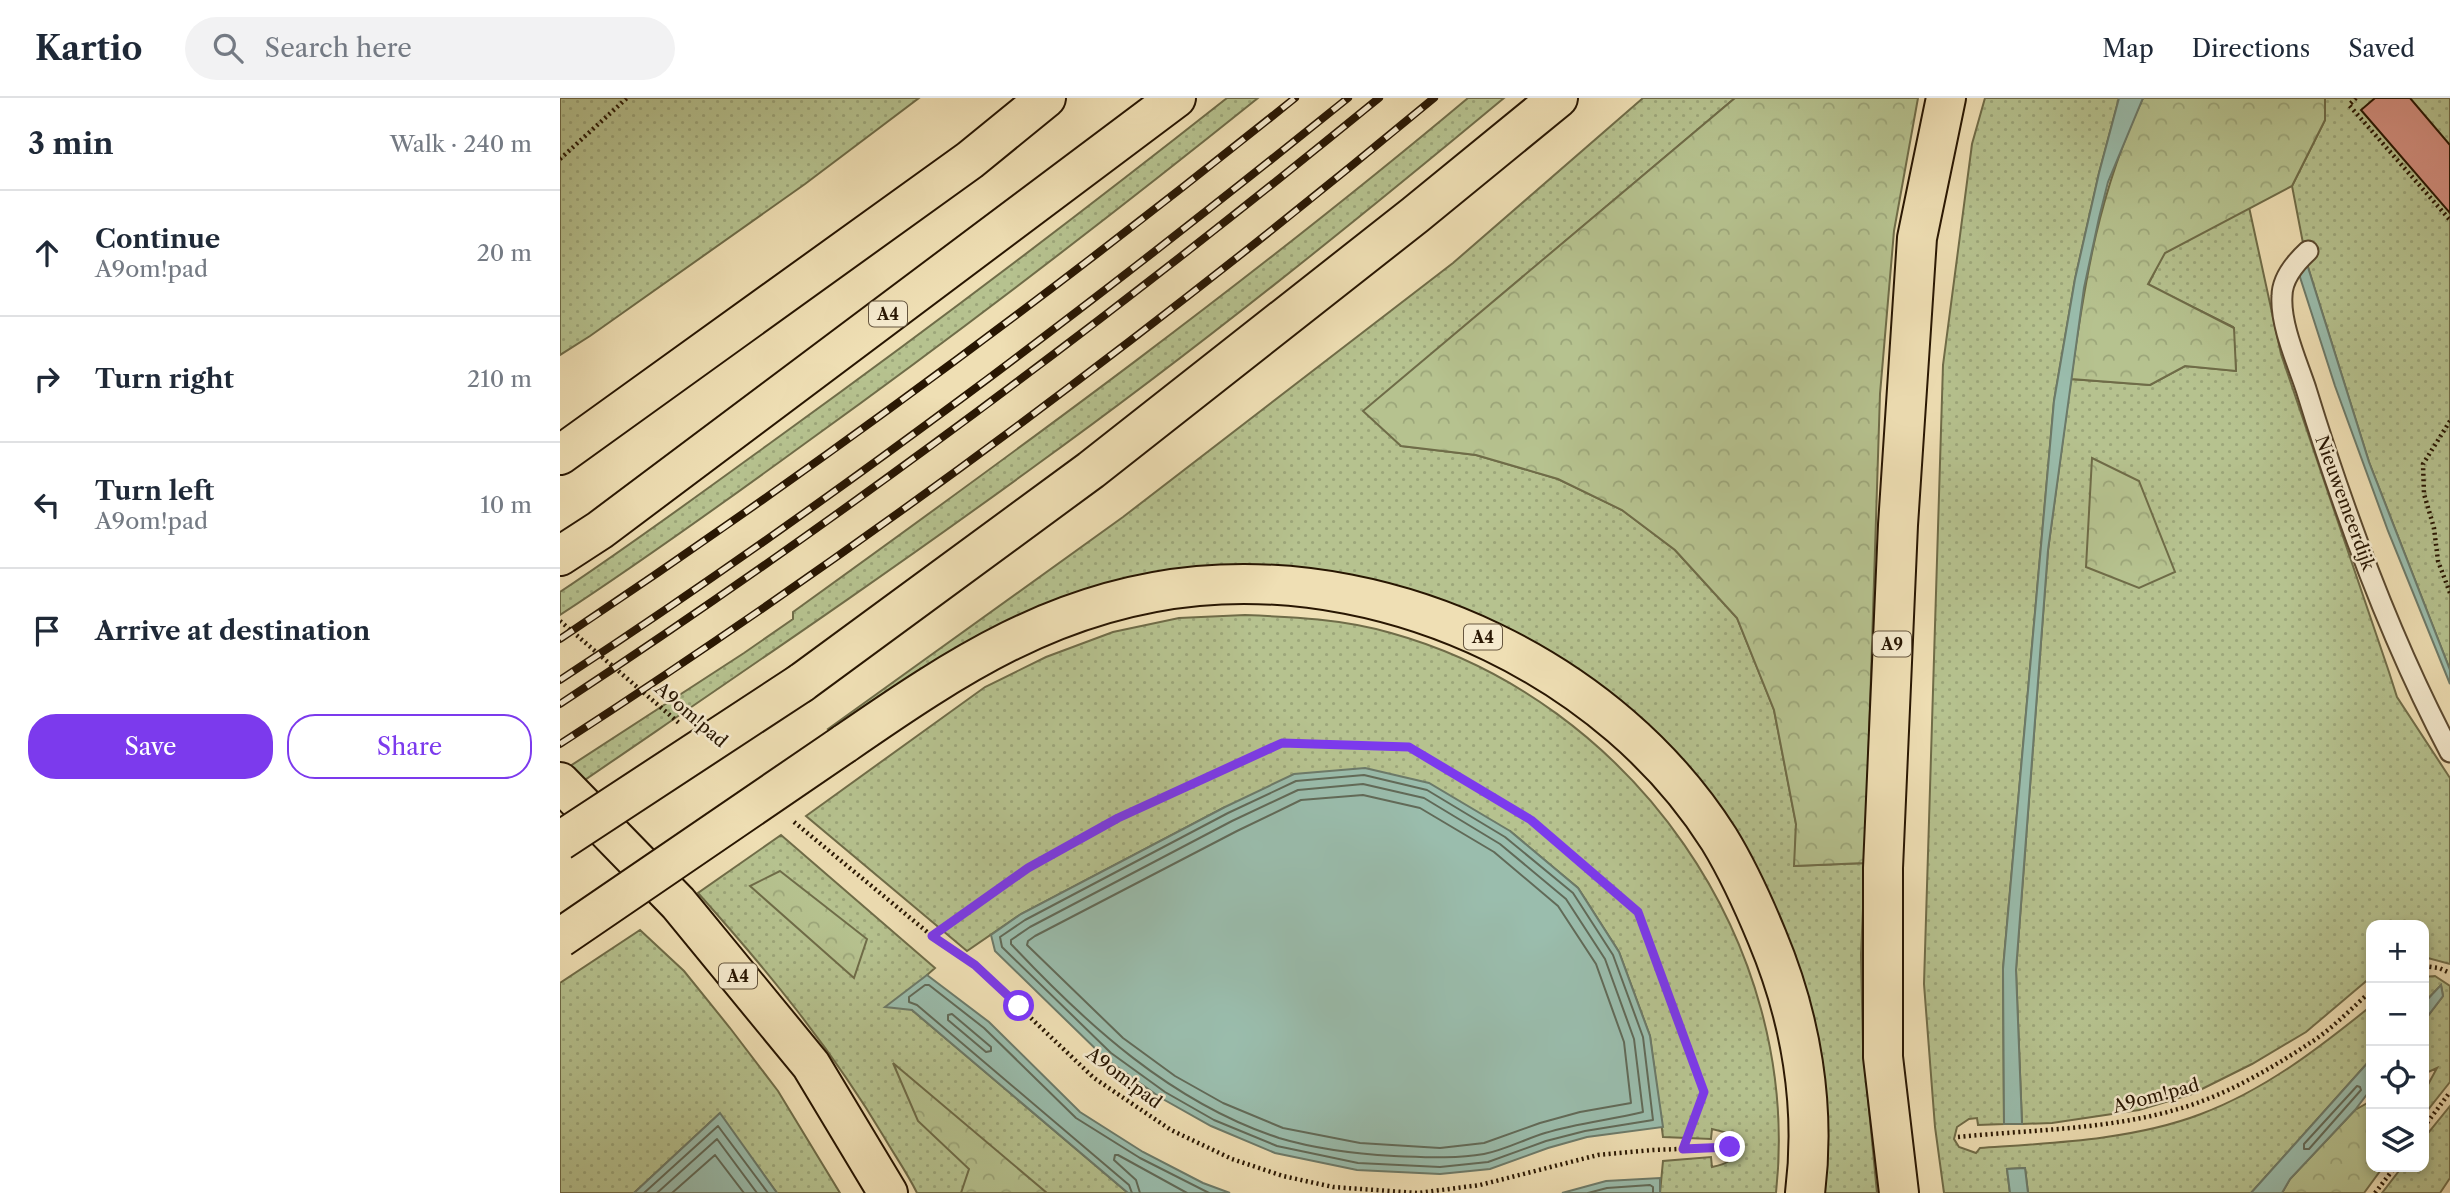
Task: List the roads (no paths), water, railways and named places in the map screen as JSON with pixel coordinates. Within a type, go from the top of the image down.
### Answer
[{"type":"highway","points":[[560,455],[970,160],[1046,98]]},
{"type":"highway","name":"A4","points":[[560,556],[600,530],[1176,98]]},
{"type":"highway","points":[[560,841],[801,683],[1091,470],[1415,215],[1558,98]]},
{"type":"highway","name":"A9","points":[[1899,1193],[1883,1057],[1884,840],[1898,525],[1917,238],[1945,98]]},
{"type":"highway","name":"A4","points":[[560,938],[959,667],[1026,632],[1079,611],[1135,597],[1198,586],[1262,585],[1328,591],[1398,606],[1473,632],[1555,676],[1621,727],[1676,782],[1718,838],[1750,894],[1783,974],[1800,1042],[1808,1091],[1809,1162],[1805,1193]]},
{"type":"highway","name":"A4","points":[[560,782],[678,903],[811,1065],[888,1193]]},
{"type":"lane","name":"Nieuwemeerdijk","points":[[2308,251],[2287,277],[2281,296],[2286,324],[2325,450],[2396,642],[2450,751]]},
{"type":"water","points":[[2119,98],[2143,98],[2108,182],[2084,288],[2048,550],[2016,970],[2022,1124],[2004,1124],[2003,969],[2054,401],[2075,279]]},
{"type":"water","points":[[2307,264],[2369,462],[2450,670],[2450,684],[2388,531],[2335,386],[2299,274]]},
{"type":"water","points":[[1365,768],[1429,783],[1510,831],[1578,888],[1619,952],[1650,1036],[1663,1127],[1587,1137],[1490,1169],[1440,1174],[1357,1170],[1275,1153],[1211,1126],[1161,1098],[1106,1059],[995,951],[991,935],[1021,914],[1225,807],[1294,774]]},
{"type":"water","points":[[927,975],[989,1022],[1080,1112],[1143,1152],[1203,1183],[1230,1193],[1128,1193],[912,1010],[885,1007]]},
{"type":"water","points":[[2441,985],[2443,996],[2429,1014],[2429,998]]},
{"type":"water","points":[[2366,1065],[2366,1096],[2290,1179],[2282,1193],[2251,1193]]},
{"type":"water","points":[[719,1114],[777,1193],[634,1193]]},
{"type":"water","points":[[2025,1168],[2028,1193],[2010,1193],[2007,1169]]},
{"type":"water","points":[[1660,1178],[1660,1193],[1562,1193],[1606,1181]]},
{"type":"railway","points":[[560,639],[748,510],[934,377],[1116,239],[1295,98]]},
{"type":"railway","points":[[560,680],[763,542],[961,399],[1156,250],[1348,98]]},
{"type":"railway","points":[[560,704],[875,487],[1079,335],[1379,98]]},
{"type":"railway","points":[[560,744],[786,592],[1007,434],[1223,269],[1434,98]]}]
